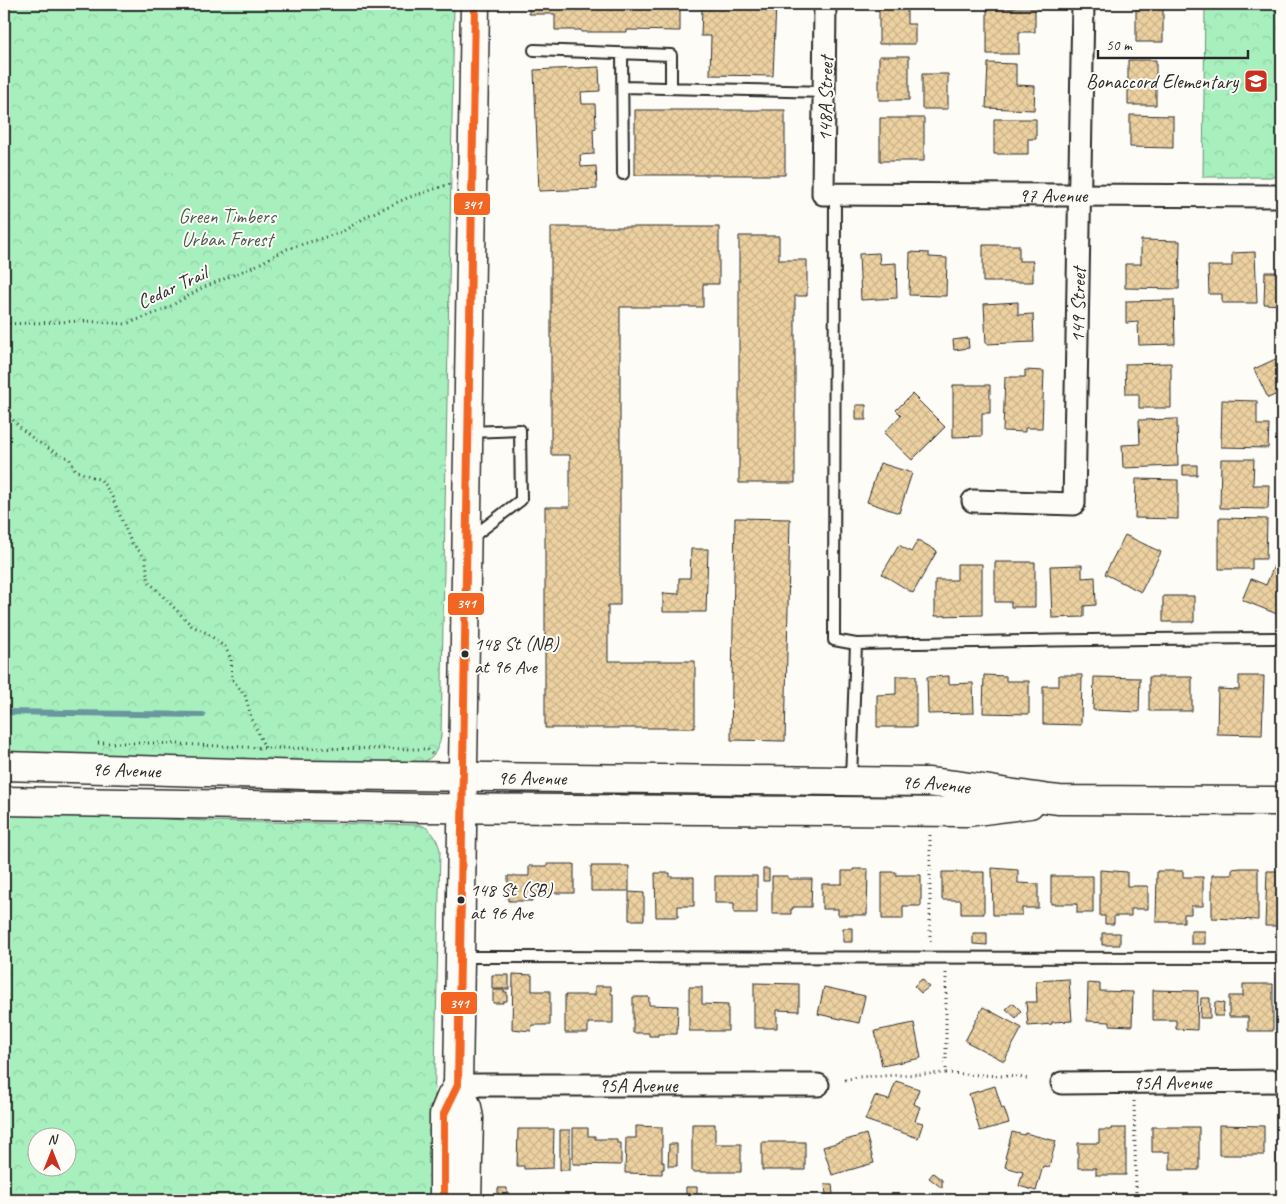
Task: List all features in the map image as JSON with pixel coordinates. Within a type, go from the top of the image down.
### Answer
[{"type":"main road","points":[[467,1200],[469,1118],[468,1107],[458,1084],[475,4]]},
{"type":"main road","name":"96 Avenue","points":[[4,766],[306,775],[928,782],[970,786],[1059,800],[1282,801]]},
{"type":"main road","name":"96 Avenue","points":[[4,801],[463,808],[968,812],[1059,800]]},
{"type":"main road","points":[[444,1200],[444,1114],[458,1084]]},
{"type":"street","name":"148A Street","points":[[825,4],[829,194]]},
{"type":"street","name":"149 Street","points":[[972,501],[1074,504],[1083,4]]},
{"type":"street","name":"97 Avenue","points":[[829,194],[1282,196]]},
{"type":"street","name":"95A Avenue","points":[[1062,1083],[1282,1081]]},
{"type":"street","name":"95A Avenue","points":[[458,1084],[818,1085]]},
{"type":"lane","points":[[534,50],[671,55],[671,88]]},
{"type":"lane","points":[[622,53],[623,174]]},
{"type":"lane","points":[[623,87],[826,92]]},
{"type":"lane","points":[[829,194],[834,640],[856,644],[1282,638]]},
{"type":"lane","points":[[467,542],[521,500],[520,430],[469,432]]},
{"type":"lane","points":[[851,780],[856,644]]},
{"type":"lane","points":[[461,957],[1282,958]]},
{"type":"path","name":"Cedar Trail","points":[[4,324],[85,321],[126,324],[164,310],[202,288],[255,266],[287,250],[342,232],[369,215],[453,183]]},
{"type":"path","points":[[4,408],[11,419],[55,454],[69,458],[76,471],[101,480],[111,494],[131,542],[145,557],[149,582],[192,626],[207,633],[225,647],[232,659],[232,679],[245,695],[252,720],[265,748]]},
{"type":"path","points":[[96,743],[154,743],[265,748],[427,749],[436,758]]},
{"type":"path","points":[[930,830],[930,957]]},
{"type":"path","points":[[946,1073],[947,957]]},
{"type":"path","points":[[845,1080],[857,1077],[946,1073],[1029,1078]]},
{"type":"path","points":[[1134,1096],[1136,1192],[1134,1200]]},
{"type":"green space","name":"Green Timbers Urban Forest","points":[[4,4],[454,4],[441,737],[435,753],[422,763],[4,758]]},
{"type":"green space","points":[[1205,4],[1282,4],[1282,177],[1203,177]]},
{"type":"green space","points":[[4,811],[207,821],[421,825],[431,832],[436,838],[440,850],[432,1200],[4,1200]]},
{"type":"green space","points":[[1282,1197],[1282,1200],[830,1200],[833,1199]]},
{"type":"building","points":[[529,4],[680,4],[680,31],[627,30],[627,32],[581,32],[581,30],[555,30],[555,14],[529,14]]},
{"type":"building","points":[[712,4],[776,4],[773,76],[710,75],[711,36],[701,36],[702,7],[711,7]]},
{"type":"building","points":[[879,4],[907,4],[907,24],[915,24],[915,44],[879,44]]},
{"type":"building","points":[[1136,4],[1163,4],[1163,42],[1136,42]]},
{"type":"building","points":[[987,8],[1035,8],[1035,32],[1019,32],[1019,54],[987,54]]},
{"type":"building","points":[[879,56],[909,56],[909,100],[879,100]]},
{"type":"building","points":[[1128,60],[1156,60],[1156,105],[1128,105]]},
{"type":"building","points":[[988,63],[1016,64],[1016,85],[1035,86],[1034,110],[986,108]]},
{"type":"building","points":[[599,67],[600,91],[581,92],[582,104],[595,104],[596,128],[593,129],[594,154],[580,155],[581,167],[596,166],[597,189],[539,191],[534,70]]},
{"type":"building","points":[[922,74],[948,74],[948,109],[922,109]]},
{"type":"building","points":[[635,110],[785,110],[785,175],[635,175]]},
{"type":"building","points":[[1130,115],[1173,116],[1173,148],[1130,147]]},
{"type":"building","points":[[880,118],[924,118],[924,161],[880,161]]},
{"type":"building","points":[[994,119],[1036,119],[1036,139],[1028,139],[1028,154],[994,154]]},
{"type":"building","points":[[551,227],[719,227],[719,284],[703,284],[703,307],[620,307],[620,605],[608,605],[608,661],[695,661],[695,728],[545,728],[545,507],[570,507],[570,455],[551,455]]},
{"type":"building","points":[[739,236],[779,236],[779,260],[807,260],[807,296],[795,296],[795,483],[739,483]]},
{"type":"building","points":[[1141,240],[1180,241],[1179,289],[1125,288],[1125,264],[1141,264]]},
{"type":"building","points":[[983,245],[1019,245],[1019,261],[1033,261],[1033,282],[983,282]]},
{"type":"building","points":[[910,252],[929,253],[929,257],[947,258],[946,296],[909,295]]},
{"type":"building","points":[[1255,252],[1257,303],[1222,303],[1222,294],[1209,294],[1208,266],[1232,266],[1232,253]]},
{"type":"building","points":[[879,253],[880,264],[896,263],[897,298],[861,300],[859,254]]},
{"type":"building","points":[[1265,272],[1282,272],[1282,305],[1264,304]]},
{"type":"building","points":[[1174,300],[1175,344],[1139,345],[1138,322],[1126,323],[1126,301]]},
{"type":"building","points":[[1018,302],[1018,315],[1033,314],[1034,342],[986,344],[984,304]]},
{"type":"building","points":[[968,338],[969,348],[954,350],[953,340]]},
{"type":"building","points":[[1282,356],[1282,392],[1268,398],[1254,369]]},
{"type":"building","points":[[1171,363],[1171,408],[1139,408],[1139,394],[1126,394],[1125,364]]},
{"type":"building","points":[[1025,370],[1044,371],[1042,428],[1025,428],[1025,432],[1003,431],[1005,377],[1025,377]]},
{"type":"building","points":[[953,385],[990,385],[990,413],[982,413],[982,436],[953,437]]},
{"type":"building","points":[[912,394],[945,427],[912,460],[884,433],[901,415],[896,410]]},
{"type":"building","points":[[1222,400],[1257,401],[1257,425],[1269,425],[1268,448],[1221,447]]},
{"type":"building","points":[[856,405],[866,405],[866,420],[856,420]]},
{"type":"building","points":[[1177,419],[1178,466],[1123,468],[1122,445],[1140,444],[1139,420]]},
{"type":"building","points":[[1221,459],[1254,459],[1253,485],[1269,485],[1268,509],[1220,508]]},
{"type":"building","points":[[880,463],[912,473],[899,513],[867,502]]},
{"type":"building","points":[[1183,465],[1197,465],[1197,475],[1183,475]]},
{"type":"building","points":[[1136,479],[1178,480],[1178,519],[1135,518]]},
{"type":"building","points":[[735,518],[790,519],[785,741],[731,740]]},
{"type":"building","points":[[1219,518],[1267,519],[1266,559],[1252,559],[1252,569],[1219,569]]},
{"type":"building","points":[[1125,535],[1161,552],[1141,592],[1105,574]]},
{"type":"building","points":[[918,540],[937,551],[913,593],[882,574],[899,545],[911,552]]},
{"type":"building","points":[[691,549],[708,549],[706,612],[663,612],[663,593],[679,594],[679,578],[690,578]]},
{"type":"building","points":[[1276,561],[1282,564],[1282,616],[1242,600],[1251,579],[1266,585]]},
{"type":"building","points":[[995,562],[1035,562],[1035,607],[1011,607],[1011,602],[995,602]]},
{"type":"building","points":[[957,564],[982,564],[982,615],[935,616],[935,580],[957,580]]},
{"type":"building","points":[[1082,565],[1082,578],[1095,577],[1096,605],[1084,606],[1084,617],[1052,618],[1050,566]]},
{"type":"building","points":[[1163,596],[1194,596],[1194,622],[1163,622]]},
{"type":"building","points":[[984,675],[1006,676],[1006,681],[1029,681],[1029,714],[983,713]]},
{"type":"building","points":[[1059,675],[1082,675],[1081,725],[1043,724],[1043,686],[1059,686]]},
{"type":"building","points":[[896,676],[916,676],[916,727],[877,727],[877,695],[896,694]]},
{"type":"building","points":[[949,676],[949,684],[973,683],[974,713],[928,714],[927,677]]},
{"type":"building","points":[[1239,676],[1264,676],[1262,735],[1217,734],[1218,689],[1239,690]]},
{"type":"building","points":[[1094,677],[1140,678],[1139,712],[1093,710]]},
{"type":"building","points":[[1149,677],[1192,677],[1192,711],[1149,711]]},
{"type":"building","points":[[1282,684],[1282,744],[1281,744]]},
{"type":"building","points":[[547,864],[574,864],[574,893],[532,893],[532,901],[508,901],[508,876],[529,876],[529,866],[547,866]]},
{"type":"building","points":[[591,866],[629,866],[629,891],[591,891]]},
{"type":"building","points":[[992,868],[1018,870],[1018,883],[1038,884],[1038,908],[1022,908],[1022,915],[993,915]]},
{"type":"building","points":[[1258,868],[1258,920],[1212,918],[1212,875],[1232,875],[1232,869]]},
{"type":"building","points":[[763,869],[769,869],[769,881],[763,881]]},
{"type":"building","points":[[853,869],[868,869],[867,915],[838,915],[838,909],[822,909],[822,884],[842,884],[842,871],[853,871]]},
{"type":"building","points":[[1100,870],[1127,872],[1127,886],[1148,886],[1148,909],[1131,909],[1131,916],[1114,916],[1114,924],[1105,924],[1105,916],[1100,916]]},
{"type":"building","points":[[1157,871],[1183,871],[1183,877],[1203,877],[1203,906],[1191,906],[1191,914],[1184,914],[1184,922],[1156,922]]},
{"type":"building","points":[[1267,871],[1282,871],[1282,926],[1265,926]]},
{"type":"building","points":[[882,872],[896,872],[896,875],[921,875],[921,906],[903,906],[903,919],[882,919]]},
{"type":"building","points":[[942,872],[984,872],[984,914],[961,914],[961,900],[942,900]]},
{"type":"building","points":[[655,873],[670,873],[670,877],[694,877],[694,906],[678,906],[678,917],[656,917]]},
{"type":"building","points":[[715,876],[757,876],[757,913],[734,913],[734,903],[715,903]]},
{"type":"building","points":[[772,876],[788,876],[788,879],[812,879],[811,907],[793,907],[791,914],[772,914]]},
{"type":"building","points":[[1051,876],[1093,876],[1093,913],[1077,913],[1077,904],[1051,904]]},
{"type":"building","points":[[629,892],[644,893],[644,920],[629,920]]},
{"type":"building","points":[[843,928],[852,928],[852,942],[843,942]]},
{"type":"building","points":[[1191,931],[1205,931],[1205,944],[1191,944]]},
{"type":"building","points":[[973,933],[987,933],[987,945],[973,944]]},
{"type":"building","points":[[1102,933],[1120,933],[1120,945],[1102,945]]},
{"type":"building","points":[[513,974],[532,975],[532,991],[550,991],[550,1025],[532,1025],[531,1031],[512,1029]]},
{"type":"building","points":[[492,975],[509,975],[509,989],[492,989]]},
{"type":"building","points":[[922,979],[929,987],[921,993],[914,986]]},
{"type":"building","points":[[1069,979],[1072,1021],[1028,1026],[1026,1002],[1037,1002],[1036,981]]},
{"type":"building","points":[[754,983],[799,984],[799,1011],[777,1010],[777,1028],[754,1028]]},
{"type":"building","points":[[1088,983],[1100,984],[1100,991],[1133,992],[1132,1026],[1110,1025],[1110,1022],[1087,1021]]},
{"type":"building","points":[[1243,984],[1273,984],[1273,1031],[1248,1031],[1248,1017],[1229,1017],[1229,996],[1243,996]]},
{"type":"building","points":[[595,986],[611,986],[611,994],[613,994],[613,1023],[588,1023],[588,1033],[565,1033],[565,995],[595,995]]},
{"type":"building","points":[[689,987],[702,987],[702,1004],[728,1005],[728,1031],[689,1031]]},
{"type":"building","points":[[824,987],[865,996],[859,1023],[818,1014]]},
{"type":"building","points":[[493,990],[504,990],[504,992],[507,992],[507,1001],[493,1003]]},
{"type":"building","points":[[1153,990],[1198,991],[1197,1030],[1176,1029],[1176,1020],[1153,1020]]},
{"type":"building","points":[[1280,994],[1282,994],[1282,1011],[1280,1011]]},
{"type":"building","points":[[633,997],[649,997],[649,1005],[678,1006],[677,1034],[649,1036],[649,1033],[633,1033]]},
{"type":"building","points":[[1201,998],[1210,998],[1210,1018],[1200,1018]]},
{"type":"building","points":[[1215,1002],[1224,1003],[1223,1016],[1214,1016]]},
{"type":"building","points":[[1013,1003],[1021,1011],[1016,1018],[1006,1009]]},
{"type":"building","points":[[983,1007],[1022,1028],[1004,1061],[965,1041]]},
{"type":"building","points":[[914,1023],[921,1058],[882,1066],[875,1031]]},
{"type":"building","points":[[896,1081],[919,1089],[914,1104],[920,1107],[915,1121],[923,1123],[918,1138],[865,1120],[875,1096],[889,1100]]},
{"type":"building","points":[[995,1086],[1002,1109],[1004,1108],[1009,1123],[980,1131],[969,1094]]},
{"type":"building","points":[[692,1124],[715,1124],[715,1144],[741,1144],[741,1172],[692,1172]]},
{"type":"building","points":[[1219,1125],[1264,1126],[1264,1155],[1219,1155]]},
{"type":"building","points":[[636,1126],[662,1127],[662,1162],[664,1162],[664,1169],[662,1169],[662,1174],[625,1173],[626,1138],[636,1138]]},
{"type":"building","points":[[1277,1126],[1282,1126],[1282,1175],[1277,1175]]},
{"type":"building","points":[[1152,1127],[1199,1127],[1199,1170],[1170,1170],[1170,1152],[1152,1152]]},
{"type":"building","points":[[573,1128],[588,1128],[588,1136],[595,1136],[595,1139],[617,1139],[617,1143],[621,1143],[621,1165],[573,1164]]},
{"type":"building","points":[[1111,1128],[1126,1128],[1126,1175],[1096,1175],[1096,1168],[1078,1168],[1078,1143],[1099,1143],[1099,1130],[1111,1130]]},
{"type":"building","points":[[518,1129],[554,1129],[553,1168],[524,1169],[524,1166],[517,1166]]},
{"type":"building","points":[[560,1130],[570,1130],[570,1170],[560,1170]]},
{"type":"building","points":[[1012,1132],[1024,1135],[1025,1133],[1056,1141],[1049,1167],[1043,1166],[1036,1191],[1019,1186],[1023,1172],[1005,1167],[1007,1159],[1005,1158]]},
{"type":"building","points":[[866,1134],[874,1163],[832,1175],[823,1147]]},
{"type":"building","points":[[762,1142],[805,1142],[805,1170],[762,1170]]},
{"type":"building","points":[[669,1144],[677,1144],[677,1166],[668,1166]]},
{"type":"building","points":[[933,1173],[942,1180],[942,1188],[929,1178]]},
{"type":"building","points":[[825,1184],[832,1184],[833,1194],[826,1195]]},
{"type":"building","points":[[686,1187],[697,1187],[697,1198],[686,1198]]},
{"type":"building","points":[[498,1188],[507,1188],[507,1198],[498,1198]]},
{"type":"waterway","points":[[4,712],[203,715]]},
{"type":"transit line","name":"341","points":[[444,1200],[444,1114],[458,1085],[475,4]]},
{"type":"place","name":"Bonaccord Elementary","points":[[1256,81]]},
{"type":"place","name":"148 St (NB) at 96 Ave","points":[[465,654]]},
{"type":"place","name":"148 St (SB) at 96 Ave","points":[[461,900]]}]
